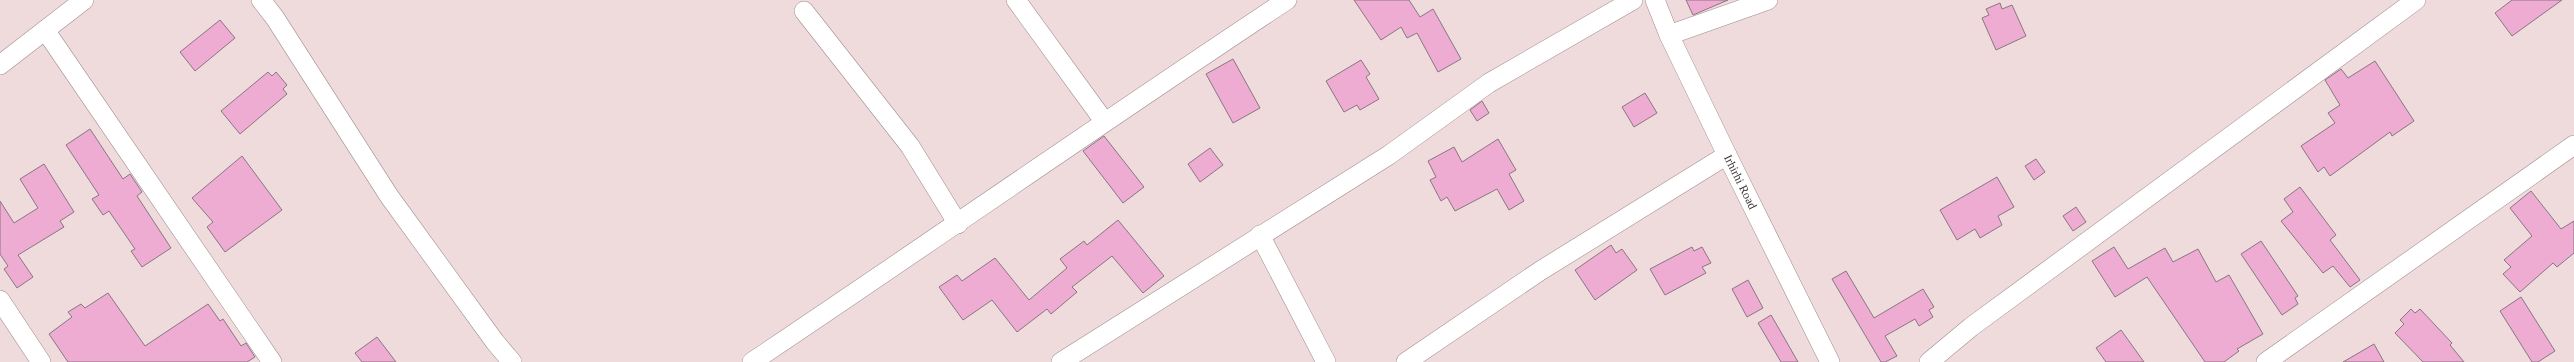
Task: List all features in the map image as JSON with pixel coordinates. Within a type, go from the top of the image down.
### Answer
[{"type":"street","points":[[0,65],[84,0]]},
{"type":"street","points":[[260,0],[275,18],[389,196],[495,342],[512,362]]},
{"type":"street","points":[[1016,0],[1104,121]]},
{"type":"street","points":[[752,362],[958,224],[1104,121],[1287,0]]},
{"type":"street","points":[[1061,362],[1389,155],[1489,83],[1633,0]]},
{"type":"street","name":"Irhirhi Road","points":[[1655,0],[1669,34],[1727,155],[1830,362]]},
{"type":"street","points":[[1669,34],[1768,0]]},
{"type":"street","points":[[1929,362],[1971,327],[2416,0]]},
{"type":"street","points":[[804,10],[910,146],[958,224]]},
{"type":"street","points":[[45,30],[272,362]]},
{"type":"street","points":[[2266,362],[2379,284],[2574,145]]},
{"type":"street","points":[[1406,362],[1540,271],[1727,155]]},
{"type":"street","points":[[1260,235],[1326,362]]},
{"type":"street","points":[[0,300],[41,362]]},
{"type":"building","points":[[1354,0],[1409,0],[1420,17],[1433,9],[1461,59],[1438,72],[1417,33],[1407,38],[1401,27],[1381,40]]},
{"type":"building","points":[[1686,0],[1728,0],[1693,15]]},
{"type":"building","points":[[2512,0],[2562,0],[2512,36],[2495,13]]},
{"type":"building","points":[[2000,3],[2002,9],[2012,5],[2026,36],[1996,50],[1982,18],[1989,15],[1986,9]]},
{"type":"building","points":[[220,20],[235,38],[195,71],[180,52]]},
{"type":"building","points":[[1233,59],[1260,108],[1233,123],[1206,74]]},
{"type":"building","points":[[1361,60],[1370,74],[1366,77],[1379,99],[1360,110],[1357,105],[1344,112],[1326,81]]},
{"type":"building","points":[[2375,61],[2414,121],[2392,136],[2390,132],[2330,176],[2324,167],[2318,172],[2301,146],[2335,123],[2328,113],[2340,105],[2325,80],[2341,69],[2348,78]]},
{"type":"building","points":[[268,72],[272,76],[276,72],[287,85],[283,89],[287,94],[240,134],[221,111]]},
{"type":"building","points":[[1645,93],[1657,113],[1634,127],[1622,107]]},
{"type":"building","points":[[1482,101],[1489,113],[1477,121],[1470,110]]},
{"type":"building","points":[[90,129],[123,179],[130,174],[142,192],[137,196],[171,248],[142,267],[131,251],[135,249],[109,211],[103,215],[92,199],[99,195],[66,145]]},
{"type":"building","points":[[1104,136],[1144,187],[1123,203],[1083,151]]},
{"type":"building","points":[[1498,139],[1516,170],[1509,174],[1524,201],[1509,210],[1497,189],[1455,211],[1447,197],[1441,201],[1430,180],[1436,177],[1428,161],[1454,147],[1462,162]]},
{"type":"building","points":[[1210,148],[1223,165],[1200,182],[1188,164]]},
{"type":"building","points":[[242,156],[282,210],[225,252],[207,227],[213,222],[192,198]]},
{"type":"building","points":[[2036,159],[2045,172],[2034,180],[2025,166]]},
{"type":"building","points":[[44,164],[74,212],[60,221],[64,227],[18,255],[33,277],[17,288],[4,269],[8,266],[0,254],[0,201],[14,223],[38,208],[20,179]]},
{"type":"building","points":[[1997,177],[2014,207],[1998,216],[2002,225],[1980,238],[1975,229],[1957,240],[1940,210]]},
{"type":"building","points":[[2300,187],[2336,235],[2330,240],[2360,280],[2350,287],[2333,266],[2323,273],[2281,221],[2293,212],[2284,199]]},
{"type":"building","points":[[2531,191],[2561,229],[2574,221],[2574,253],[2557,267],[2553,263],[2520,292],[2503,274],[2511,267],[2504,260],[2532,236],[2510,208]]},
{"type":"building","points":[[2076,207],[2086,222],[2073,231],[2063,216]]},
{"type":"building","points":[[1118,220],[1164,276],[1143,293],[1112,256],[1072,287],[1077,292],[1051,314],[1047,309],[1017,332],[992,300],[963,320],[939,287],[957,275],[962,281],[995,258],[1029,300],[1067,268],[1060,259],[1084,241],[1087,245]]},
{"type":"building","points":[[2261,241],[2298,296],[2295,298],[2298,304],[2282,315],[2241,254]]},
{"type":"building","points":[[1611,245],[1616,253],[1622,249],[1637,270],[1595,300],[1575,270]]},
{"type":"building","points":[[1692,247],[1694,251],[1702,247],[1711,263],[1702,267],[1706,273],[1665,295],[1650,269]]},
{"type":"building","points":[[2114,247],[2128,269],[2165,248],[2173,262],[2198,249],[2216,282],[2229,275],[2263,334],[2237,349],[2239,351],[2224,362],[2205,362],[2147,277],[2115,297],[2092,261]]},
{"type":"building","points":[[1846,271],[1874,318],[1923,289],[1934,307],[1929,310],[1933,317],[1919,326],[1915,319],[1885,336],[1897,356],[1885,362],[1881,362],[1832,279]]},
{"type":"building","points":[[1748,280],[1763,308],[1747,317],[1732,289]]},
{"type":"building","points":[[108,293],[145,346],[208,304],[220,321],[223,319],[241,346],[246,343],[255,357],[247,362],[68,362],[49,334],[72,317],[68,312],[81,304],[85,308]]},
{"type":"building","points":[[2521,297],[2555,351],[2538,362],[2532,362],[2500,311]]},
{"type":"building","points":[[2411,309],[2415,313],[2420,309],[2452,343],[2450,345],[2464,362],[2423,362],[2395,333],[2404,324],[2400,320]]},
{"type":"building","points":[[1771,315],[1798,362],[1781,362],[1758,323]]},
{"type":"building","points":[[2121,330],[2144,362],[2106,362],[2096,348]]},
{"type":"building","points":[[377,337],[396,362],[362,362],[355,353]]},
{"type":"building","points":[[2374,344],[2384,362],[2343,362]]}]
